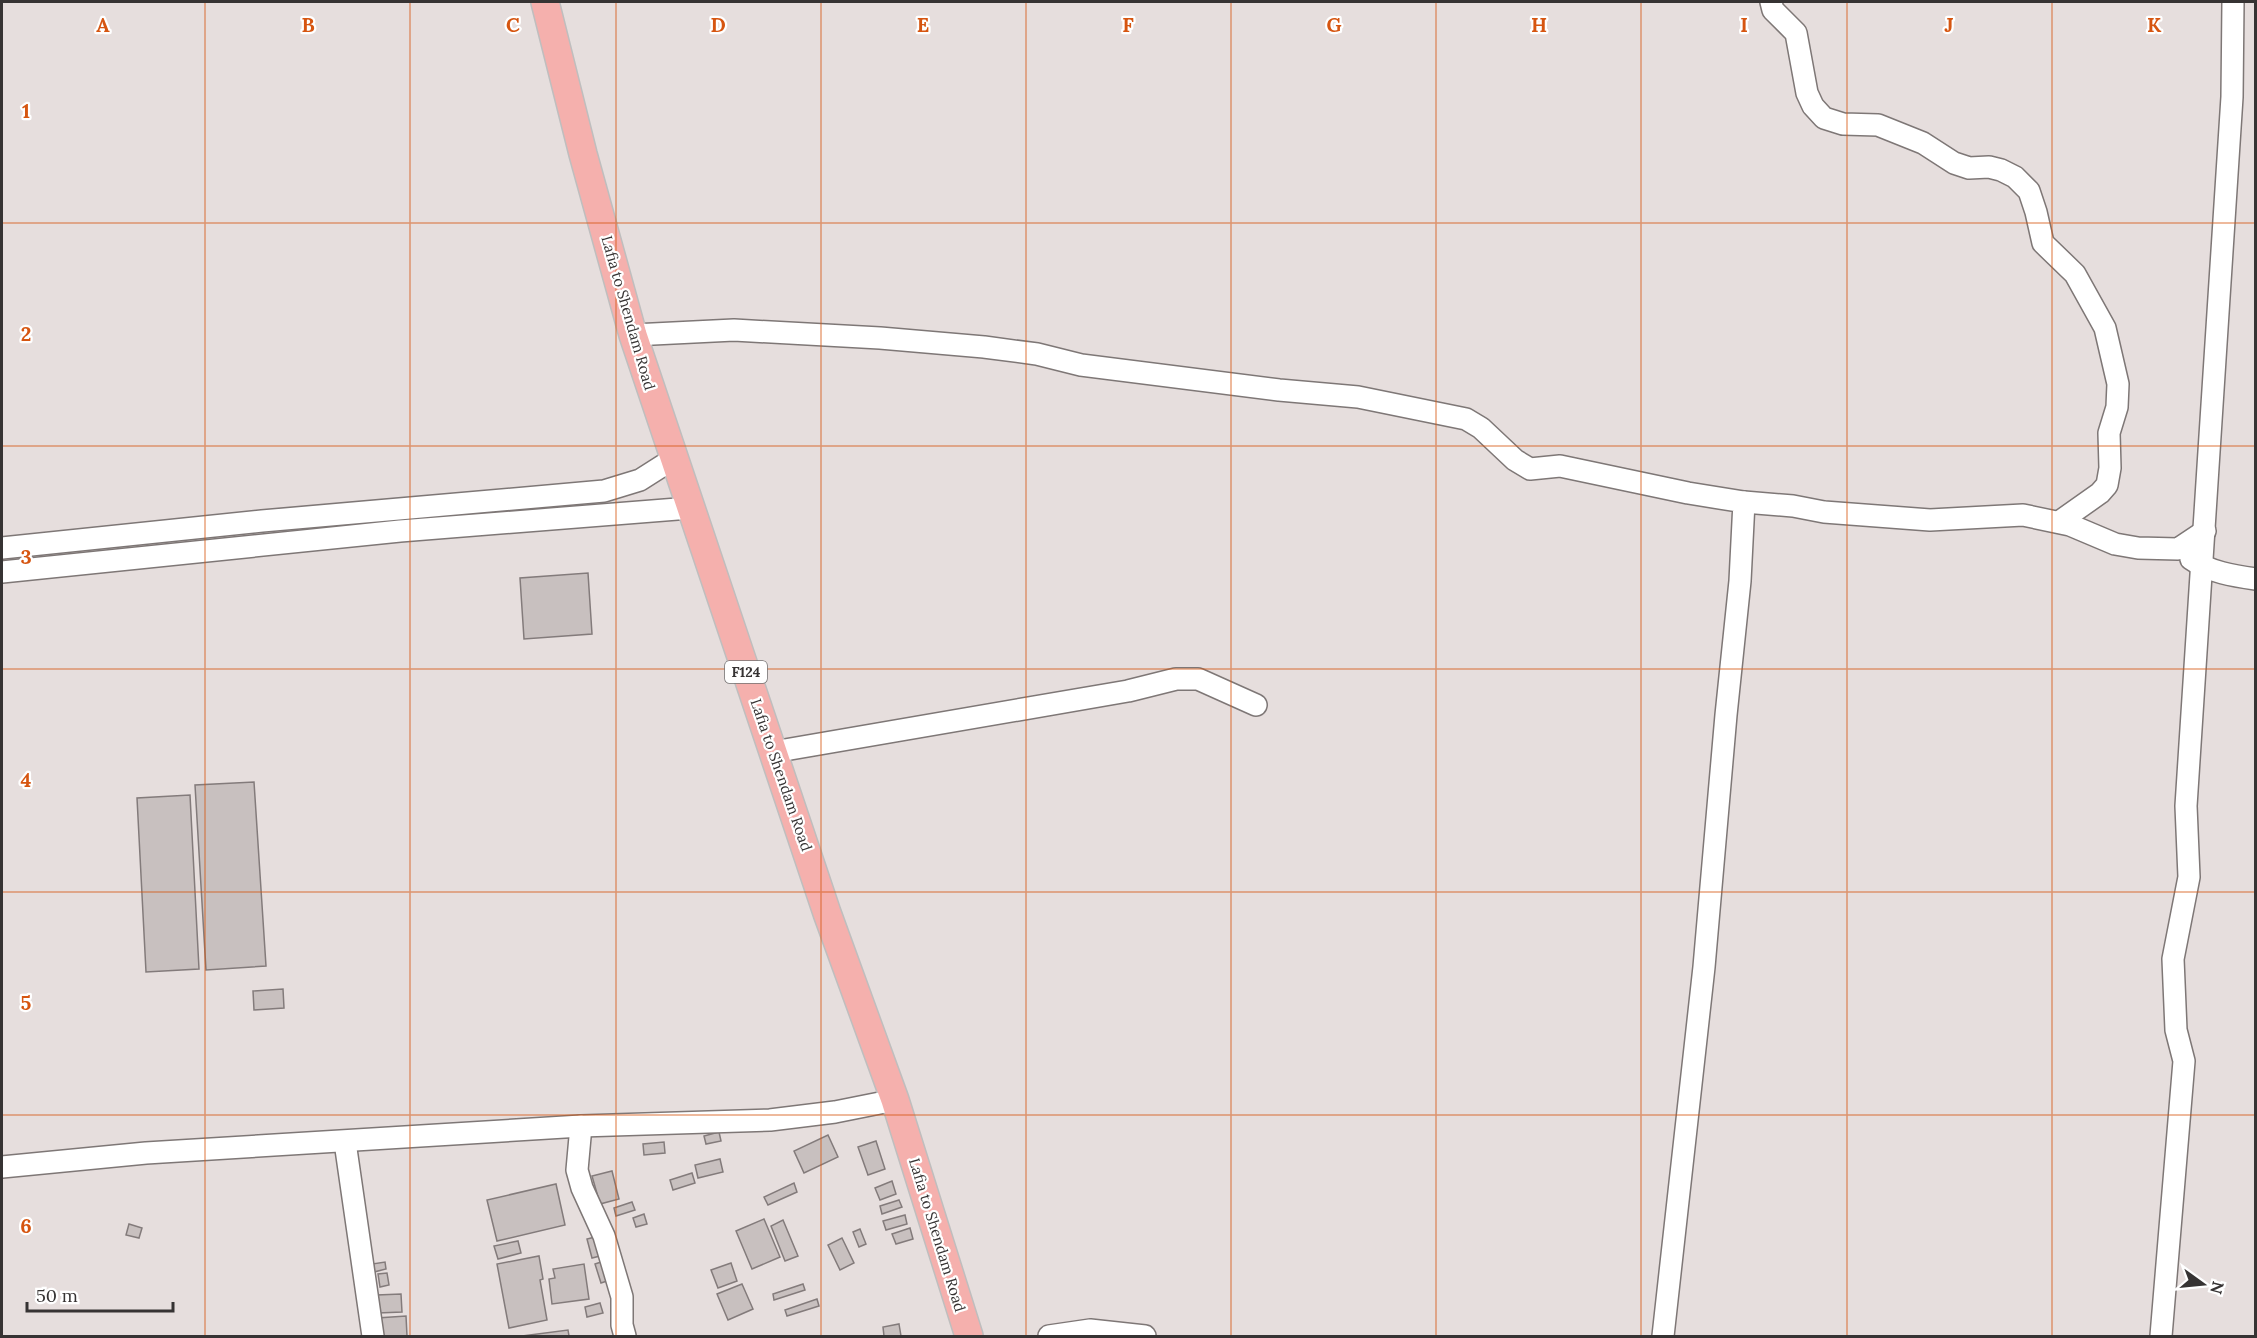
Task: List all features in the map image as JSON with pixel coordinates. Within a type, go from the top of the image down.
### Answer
[{"type":"main road","name":"Lafia to Shendam Road","points":[[545,2],[583,154],[633,336],[831,924],[895,1100],[969,1336]]},
{"type":"street","points":[[1771,2],[1773,10],[1796,33],[1807,93],[1813,106],[1824,118],[1842,124],[1878,125],[1923,143],[1954,163],[1970,168],[1995,169],[2015,177],[2029,190],[2043,243],[2075,274],[2105,328],[2118,384],[2117,407],[2109,433],[2110,468],[2107,485],[2094,498],[2059,522]]},
{"type":"street","points":[[2161,1336],[2184,1061],[2176,1030],[2173,959],[2189,877],[2186,806],[2232,97],[2233,2]]},
{"type":"street","points":[[633,336],[734,330],[880,338],[984,347],[1037,354],[1081,364],[1279,390],[1358,397],[1466,419],[1481,428],[1505,452],[1530,469],[1560,466],[1688,493],[1744,502],[1793,506],[1824,512],[1930,520],[2023,515],[2059,522],[2115,544],[2138,548],[2178,549],[2205,531]]},
{"type":"street","points":[[2,548],[274,519],[604,491],[640,480],[673,459]]},
{"type":"street","points":[[1663,1336],[1704,967],[1740,581],[1744,502]]},
{"type":"street","points":[[2,572],[400,531],[690,508]]},
{"type":"street","points":[[2178,549],[2202,567],[2256,579]]},
{"type":"street","points":[[773,752],[1065,703],[1176,680],[1198,679],[1256,705]]},
{"type":"street","points":[[2,1167],[146,1153],[581,1126],[770,1120],[835,1112],[895,1100]]},
{"type":"street","points":[[581,1126],[577,1170],[582,1188],[604,1236],[622,1297],[622,1325],[626,1336]]},
{"type":"street","points":[[345,1142],[373,1336]]},
{"type":"street","points":[[1049,1336],[1090,1330],[1145,1336]]},
{"type":"building","points":[[588,573],[592,634],[524,639],[520,578]]},
{"type":"building","points":[[254,782],[266,966],[206,970],[195,785]]},
{"type":"building","points":[[190,795],[199,969],[146,972],[137,798]]},
{"type":"building","points":[[283,989],[284,1008],[254,1010],[253,991]]},
{"type":"building","points":[[719,1132],[721,1141],[706,1144],[704,1136]]},
{"type":"building","points":[[828,1135],[838,1157],[804,1173],[794,1151]]},
{"type":"building","points":[[876,1141],[885,1169],[868,1175],[858,1147]]},
{"type":"building","points":[[664,1142],[665,1153],[644,1155],[643,1144]]},
{"type":"building","points":[[720,1159],[723,1172],[698,1178],[695,1165]]},
{"type":"building","points":[[612,1171],[619,1199],[600,1204],[592,1176]]},
{"type":"building","points":[[692,1173],[695,1183],[673,1190],[670,1180]]},
{"type":"building","points":[[892,1181],[896,1194],[880,1200],[875,1188]]},
{"type":"building","points":[[794,1183],[797,1192],[768,1205],[764,1197]]},
{"type":"building","points":[[556,1184],[565,1225],[497,1241],[487,1200]]},
{"type":"building","points":[[899,1200],[902,1207],[882,1214],[880,1206]]},
{"type":"building","points":[[632,1202],[635,1210],[616,1216],[614,1208]]},
{"type":"building","points":[[644,1214],[647,1224],[636,1227],[633,1218]]},
{"type":"building","points":[[905,1215],[907,1224],[886,1230],[883,1221]]},
{"type":"building","points":[[764,1219],[780,1257],[752,1269],[736,1231]]},
{"type":"building","points":[[783,1220],[798,1256],[785,1261],[771,1226]]},
{"type":"building","points":[[129,1224],[142,1228],[139,1238],[126,1235]]},
{"type":"building","points":[[910,1228],[913,1239],[896,1244],[892,1234]]},
{"type":"building","points":[[860,1229],[866,1244],[859,1247],[853,1232]]},
{"type":"building","points":[[599,1236],[604,1255],[592,1258],[587,1239]]},
{"type":"building","points":[[842,1238],[854,1263],[840,1270],[828,1245]]},
{"type":"building","points":[[518,1241],[521,1253],[498,1259],[494,1246]]},
{"type":"building","points":[[539,1256],[543,1279],[540,1280],[547,1320],[509,1328],[497,1264]]},
{"type":"building","points":[[607,1260],[613,1279],[601,1283],[595,1264]]},
{"type":"building","points":[[385,1262],[386,1269],[374,1272],[372,1264]]},
{"type":"building","points":[[731,1263],[737,1281],[718,1288],[711,1270]]},
{"type":"building","points":[[584,1264],[589,1299],[552,1304],[549,1279],[555,1278],[553,1269]]},
{"type":"building","points":[[387,1273],[389,1285],[380,1287],[378,1274]]},
{"type":"building","points":[[742,1284],[753,1309],[728,1320],[717,1294]]},
{"type":"building","points":[[803,1284],[805,1290],[774,1300],[773,1294]]},
{"type":"building","points":[[401,1294],[402,1312],[378,1313],[377,1295]]},
{"type":"building","points":[[817,1299],[819,1306],[787,1316],[785,1310]]},
{"type":"building","points":[[600,1303],[603,1313],[587,1317],[585,1307]]},
{"type":"building","points":[[406,1316],[407,1336],[378,1336],[377,1318]]},
{"type":"building","points":[[899,1324],[901,1336],[884,1336],[883,1327]]},
{"type":"building","points":[[568,1330],[569,1336],[522,1336]]}]
